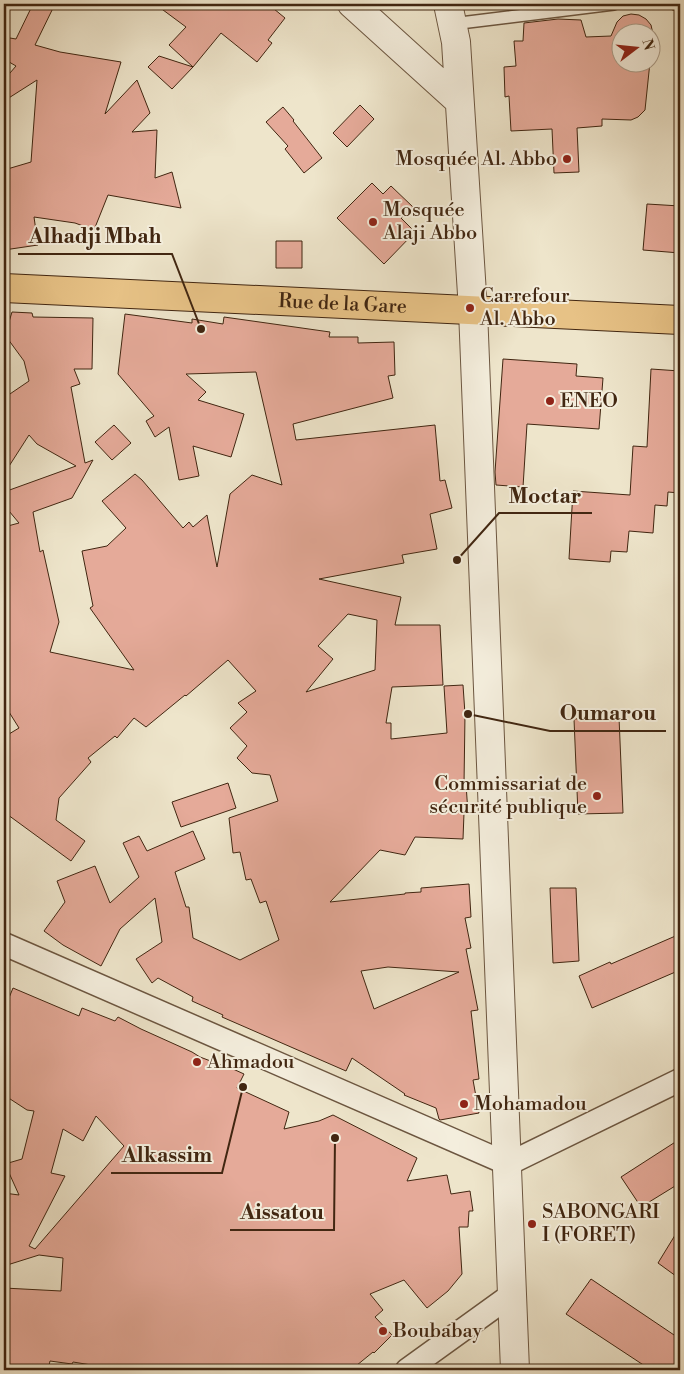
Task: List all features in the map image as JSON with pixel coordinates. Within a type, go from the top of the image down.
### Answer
[{"type":"main road","name":"Rue de la Gare","points":[[4,288],[680,320]]},
{"type":"street","points":[[352,4],[459,101]]},
{"type":"street","points":[[450,14],[456,42],[473,310],[515,1370]]},
{"type":"street","points":[[4,944],[508,1164],[680,1080]]},
{"type":"street","points":[[408,1370],[511,1294]]},
{"type":"lane","points":[[450,14],[614,4]]},
{"type":"lane","points":[[675,4],[680,4]]},
{"type":"building","points":[[33,4],[55,4],[35,45],[60,52],[121,62],[105,114],[137,80],[150,113],[132,132],[157,130],[155,178],[172,172],[181,208],[108,195],[94,230],[75,223],[34,217],[38,245],[4,250],[4,170],[31,162],[37,80],[4,101],[4,80],[16,66],[4,59],[4,48],[10,38],[16,39]]},
{"type":"building","points":[[155,4],[268,4],[285,18],[268,40],[272,43],[257,62],[221,33],[193,67],[169,45],[186,27]]},
{"type":"building","points":[[639,15],[648,22],[617,22],[623,16]]},
{"type":"building","points":[[558,19],[581,20],[586,37],[611,36],[612,34],[612,72],[649,72],[645,110],[638,117],[631,120],[602,119],[602,126],[577,128],[579,172],[554,173],[552,129],[511,131],[509,96],[505,97],[504,67],[516,66],[514,41],[523,41],[524,23]]},
{"type":"building","points":[[159,56],[193,67],[172,89],[148,67]]},
{"type":"building","points":[[360,105],[374,119],[347,147],[333,133]]},
{"type":"building","points":[[283,107],[322,158],[304,173],[285,149],[288,146],[266,122]]},
{"type":"building","name":"Mosquée Alaji Abbo","points":[[372,183],[383,194],[391,186],[413,207],[401,218],[415,232],[384,264],[337,218]]},
{"type":"building","points":[[647,204],[680,206],[680,253],[643,250]]},
{"type":"building","points":[[276,241],[302,241],[302,268],[276,268]]},
{"type":"building","points":[[12,312],[32,313],[33,317],[93,318],[92,369],[74,369],[80,384],[71,387],[85,463],[93,460],[72,498],[33,512],[40,552],[43,550],[59,622],[50,652],[134,670],[90,608],[93,606],[82,551],[107,546],[126,528],[102,501],[135,474],[183,528],[189,522],[193,527],[207,515],[217,567],[230,494],[252,475],[282,485],[256,372],[186,374],[206,392],[198,400],[244,414],[231,457],[193,446],[199,476],[179,480],[169,427],[155,437],[146,421],[154,416],[118,374],[125,314],[192,323],[192,319],[223,324],[224,317],[330,332],[329,337],[358,337],[358,343],[394,342],[395,375],[388,376],[393,398],[293,424],[296,440],[435,425],[440,481],[445,480],[452,508],[430,514],[437,549],[402,555],[404,563],[319,579],[401,597],[395,625],[440,625],[443,685],[392,687],[386,723],[391,723],[391,739],[447,733],[444,686],[463,685],[465,714],[464,785],[466,784],[468,813],[464,813],[463,839],[415,837],[405,855],[380,850],[330,902],[421,892],[421,888],[469,884],[471,917],[465,918],[471,948],[466,949],[478,1010],[471,1011],[479,1079],[473,1080],[479,1113],[440,1120],[436,1108],[404,1095],[352,1058],[346,1071],[222,1017],[223,1015],[192,1001],[193,997],[158,978],[152,983],[136,959],[162,942],[155,898],[120,929],[101,966],[63,945],[44,931],[65,902],[57,881],[95,866],[110,903],[139,877],[123,843],[139,836],[147,851],[193,831],[205,859],[175,872],[186,907],[189,907],[193,938],[240,960],[279,940],[266,901],[260,903],[251,879],[246,880],[240,852],[233,853],[229,818],[278,801],[270,775],[252,773],[237,758],[247,746],[230,728],[247,712],[238,703],[256,691],[228,660],[146,727],[134,718],[117,738],[115,736],[88,758],[91,762],[59,798],[56,820],[85,841],[71,861],[4,812],[4,737],[19,728],[4,704],[4,527],[19,523],[4,505],[4,492],[76,466],[37,444],[29,435],[4,474],[4,398],[29,381],[24,361],[5,335]],"holes":[[[348,614],[377,620],[375,670],[306,692],[333,659],[318,646]],[[388,967],[459,972],[374,1009],[361,971]]]},
{"type":"building","name":"ENEO","points":[[503,359],[577,364],[576,376],[603,378],[599,429],[527,424],[523,487],[496,485],[495,472]]},
{"type":"building","points":[[651,369],[680,371],[680,493],[668,492],[667,506],[655,505],[653,533],[629,531],[627,552],[611,551],[610,562],[569,559],[573,491],[630,495],[633,446],[647,447]]},
{"type":"building","points":[[114,425],[131,443],[112,460],[95,442]]},
{"type":"building","points":[[619,717],[623,813],[578,814],[574,719]]},
{"type":"building","points":[[228,783],[236,808],[181,827],[172,802]]},
{"type":"building","points":[[550,888],[576,888],[579,961],[553,963]]},
{"type":"building","points":[[680,934],[680,970],[592,1008],[579,976]]},
{"type":"building","points":[[13,988],[79,1016],[82,1008],[115,1021],[118,1017],[200,1057],[244,1074],[237,1088],[289,1112],[284,1129],[319,1121],[333,1115],[417,1158],[407,1181],[447,1175],[451,1194],[470,1191],[473,1211],[469,1211],[468,1227],[459,1227],[462,1274],[448,1291],[427,1308],[404,1280],[370,1294],[383,1310],[375,1317],[392,1335],[374,1353],[351,1370],[122,1370],[73,1362],[72,1364],[50,1361],[48,1370],[30,1370],[4,1364],[4,1288],[61,1291],[63,1258],[39,1255],[4,1266],[4,1193],[19,1195],[5,1164],[22,1159],[34,1111],[27,1110],[4,1095],[4,1010]],"holes":[[[96,1116],[124,1146],[35,1249],[29,1246],[65,1176],[51,1173],[63,1129],[83,1141]]]},
{"type":"building","points":[[680,1139],[680,1183],[641,1207],[621,1177]]},
{"type":"building","points":[[680,1227],[680,1279],[658,1263]]},
{"type":"building","points":[[591,1279],[680,1339],[680,1370],[651,1370],[566,1314]]},
{"type":"place","name":"Mosquée Al. Abbo","points":[[567,159]]},
{"type":"place","name":"Mosquée Alaji Abbo","points":[[373,222]]},
{"type":"place","name":"Carrefour Al. Abbo","points":[[470,308]]},
{"type":"place","name":"Alhadji Mbah","points":[[201,329]]},
{"type":"place","name":"ENEO","points":[[550,401]]},
{"type":"place","name":"Moctar","points":[[457,560]]},
{"type":"place","name":"Oumarou","points":[[468,714]]},
{"type":"place","name":"Commissariat de sécurité publique","points":[[597,796]]},
{"type":"place","name":"Ahmadou","points":[[197,1062]]},
{"type":"place","name":"Alkassim","points":[[243,1087]]},
{"type":"place","name":"Mohamadou","points":[[464,1104]]},
{"type":"place","name":"Aissatou","points":[[335,1138]]},
{"type":"place","name":"SABONGARI I (FORET)","points":[[532,1224]]},
{"type":"place","name":"Boubabay","points":[[383,1331]]}]
